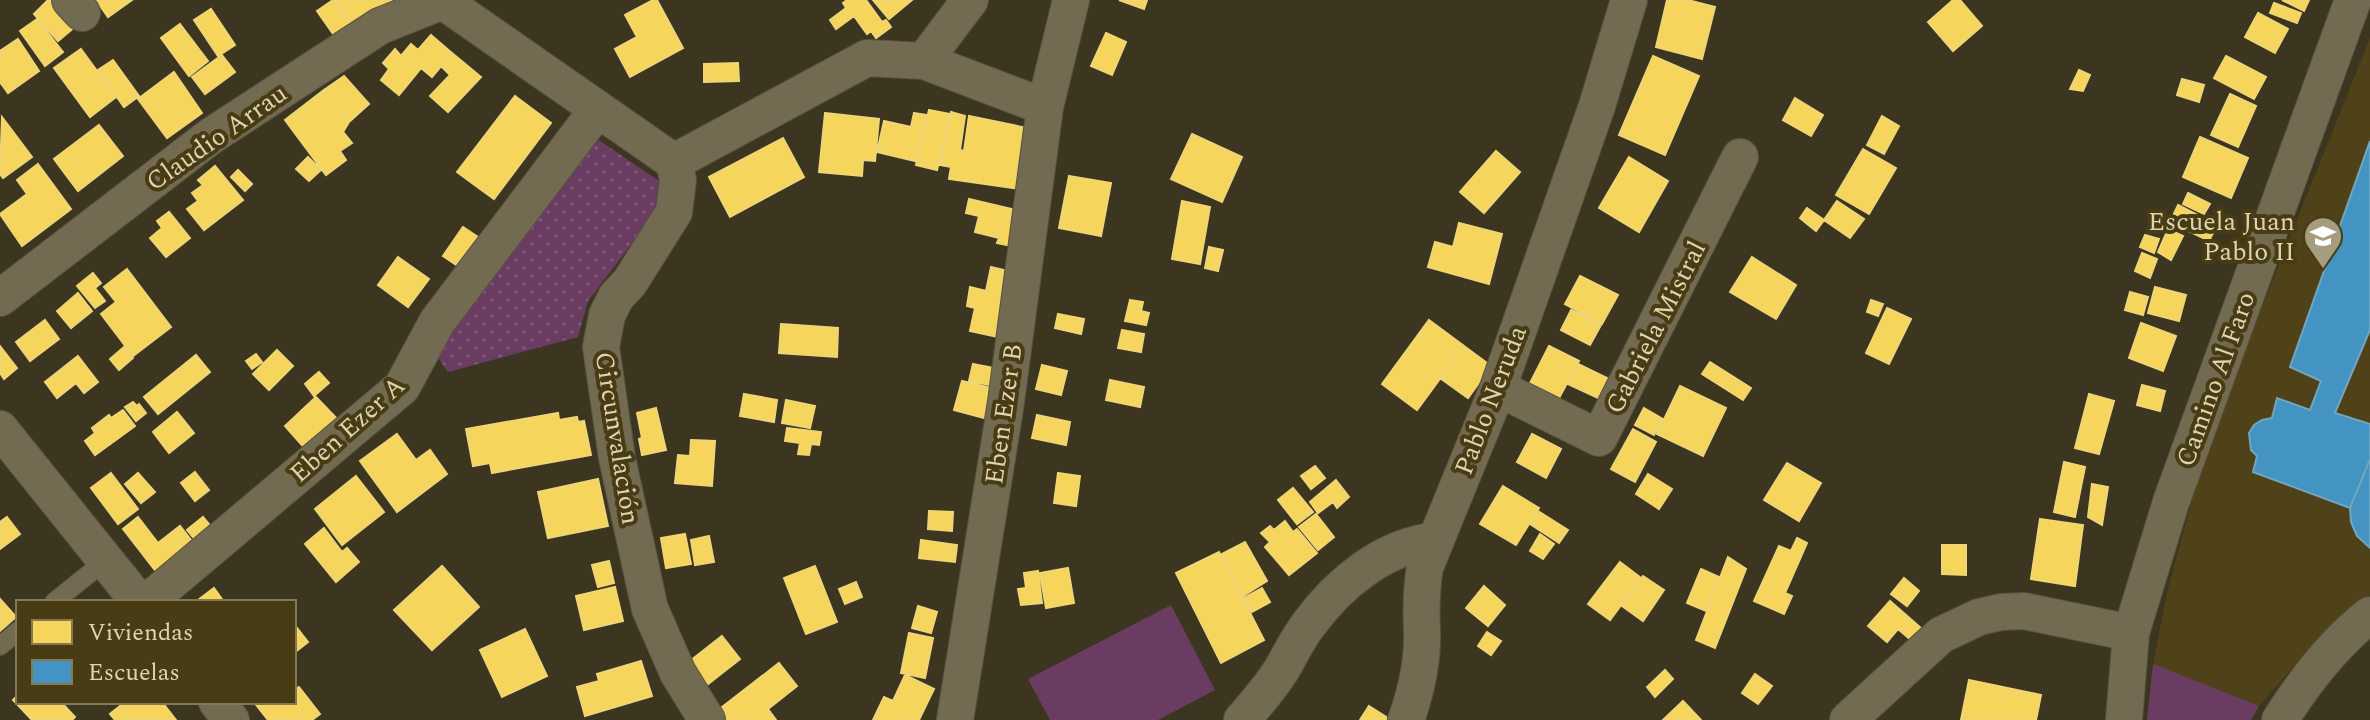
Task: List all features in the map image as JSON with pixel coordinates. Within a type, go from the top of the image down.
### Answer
[{"type":"street","points":[[924,61],[970,0]]},
{"type":"street","name":"Eben Ezer B","points":[[955,720],[1006,402],[1045,107],[1071,0]]},
{"type":"street","name":"Pablo Neruda","points":[[1406,720],[1420,667],[1420,594],[1425,567],[1498,388],[1597,106],[1629,0]]},
{"type":"street","name":"Camino Al Faro","points":[[2124,720],[2131,633],[2171,502],[2353,0]]},
{"type":"street","points":[[444,1],[674,162],[867,58],[924,61],[1045,107]]},
{"type":"street","name":"Claudio Arrau","points":[[0,298],[211,136],[380,26],[444,1]]},
{"type":"street","name":"Eben Ezer A","points":[[149,600],[402,387],[437,322],[598,109]]},
{"type":"street","name":"Gabriela Mistral","points":[[1498,388],[1599,438],[1740,157]]},
{"type":"street","name":"Circunvalación","points":[[674,162],[678,180],[674,212],[630,282],[616,297],[607,315],[601,347],[617,458],[650,609],[678,673],[707,720]]},
{"type":"street","points":[[0,429],[137,600]]},
{"type":"street","points":[[1242,720],[1282,669],[1308,624],[1348,582],[1390,553],[1405,546],[1434,541]]},
{"type":"street","points":[[1848,720],[1941,635],[1979,617],[2024,611],[2131,633]]},
{"type":"street","points":[[2280,720],[2341,641],[2370,615]]},
{"type":"street","points":[[219,704],[231,720]]},
{"type":"lane","points":[[56,600],[105,561]]},
{"type":"lane","points":[[0,646],[16,633]]},
{"type":"shaded area","name":"Escuela Juan Pablo II","points":[[2370,38],[2370,595],[2333,622],[2259,706],[2251,720],[2147,720],[2153,664],[2167,593],[2206,447]]},
{"type":"shaded area","points":[[590,134],[659,181],[663,203],[588,301],[578,337],[448,372],[436,355]]},
{"type":"shaded area","points":[[1171,605],[1215,690],[1158,720],[1050,720],[1028,679]]},
{"type":"shaded area","points":[[2153,664],[2259,706],[2251,720],[2147,720]]},
{"type":"building: Viviendas","points":[[48,0],[52,0],[76,26],[58,41],[34,14]]},
{"type":"building: Viviendas","points":[[96,0],[132,0],[108,17]]},
{"type":"building: Viviendas","points":[[333,0],[352,27],[336,38],[317,11]]},
{"type":"building: Viviendas","points":[[335,0],[392,0],[355,28]]},
{"type":"building: Viviendas","points":[[657,0],[683,48],[630,77],[615,49],[637,37],[625,15]]},
{"type":"building: Viviendas","points":[[847,0],[866,0],[882,22],[886,20],[891,27],[876,38],[871,31],[867,34],[854,16],[836,29],[830,20],[846,8],[843,3]]},
{"type":"building: Viviendas","points":[[873,0],[912,0],[889,19]]},
{"type":"building: Viviendas","points":[[1119,0],[1147,0],[1144,9]]},
{"type":"building: Viviendas","points":[[1667,0],[1688,0],[1715,7],[1702,59],[1656,47]]},
{"type":"building: Viviendas","points":[[1953,0],[1960,0],[1982,26],[1953,51],[1928,22]]},
{"type":"building: Viviendas","points":[[2282,0],[2309,0],[2304,11]]},
{"type":"building: Viviendas","points":[[2274,3],[2301,13],[2297,23],[2270,13]]},
{"type":"building: Viviendas","points":[[211,9],[235,45],[218,56],[194,20]]},
{"type":"building: Viviendas","points":[[2258,13],[2288,29],[2275,53],[2245,37]]},
{"type":"building: Viviendas","points":[[37,19],[63,52],[45,66],[20,31]]},
{"type":"building: Viviendas","points":[[180,24],[208,61],[189,76],[161,38]]},
{"type":"building: Viviendas","points":[[1106,33],[1126,42],[1112,75],[1091,66]]},
{"type":"building: Viviendas","points":[[431,35],[452,53],[432,77],[421,68],[399,95],[381,80],[389,69],[383,63],[395,49],[401,56],[411,44],[418,50]]},
{"type":"building: Viviendas","points":[[18,39],[39,71],[8,93],[0,82],[0,51]]},
{"type":"building: Viviendas","points":[[81,49],[116,97],[90,117],[54,68]]},
{"type":"building: Viviendas","points":[[452,53],[481,77],[448,112],[430,96],[450,75],[441,66]]},
{"type":"building: Viviendas","points":[[222,55],[235,72],[205,94],[192,77]]},
{"type":"building: Viviendas","points":[[1653,56],[1699,76],[1665,155],[1619,135]]},
{"type":"building: Viviendas","points":[[2226,56],[2266,77],[2254,99],[2214,78]]},
{"type":"building: Viviendas","points":[[113,60],[139,96],[124,107],[98,70]]},
{"type":"building: Viviendas","points":[[738,63],[739,81],[704,82],[704,64]]},
{"type":"building: Viviendas","points":[[2079,70],[2090,75],[2083,91],[2070,89]]},
{"type":"building: Viviendas","points":[[174,72],[202,113],[167,138],[138,99]]},
{"type":"building: Viviendas","points":[[344,76],[369,104],[349,122],[324,90]]},
{"type":"building: Viviendas","points":[[2182,79],[2204,85],[2199,102],[2177,95]]},
{"type":"building: Viviendas","points":[[324,90],[349,122],[343,132],[352,143],[340,151],[346,160],[326,175],[285,120]]},
{"type":"building: Viviendas","points":[[2230,94],[2256,106],[2238,147],[2211,135]]},
{"type":"building: Viviendas","points":[[515,96],[551,123],[494,199],[457,172]]},
{"type":"building: Viviendas","points":[[1795,98],[1823,115],[1811,136],[1783,120]]},
{"type":"building: Viviendas","points":[[929,110],[950,114],[937,170],[916,165]]},
{"type":"building: Viviendas","points":[[951,112],[965,116],[960,150],[964,151],[969,116],[1027,128],[1019,189],[949,179],[951,167],[940,165]]},
{"type":"building: Viviendas","points":[[825,113],[879,119],[875,161],[863,160],[862,176],[819,172]]},
{"type":"building: Viviendas","points":[[914,113],[927,115],[915,161],[877,152],[884,121],[911,127]]},
{"type":"building: Viviendas","points":[[1882,116],[1899,126],[1884,154],[1867,145]]},
{"type":"building: Viviendas","points":[[2,117],[32,157],[3,178],[0,174]]},
{"type":"building: Viviendas","points":[[99,125],[123,156],[78,191],[54,159]]},
{"type":"building: Viviendas","points":[[1192,134],[1242,157],[1222,202],[1171,179]]},
{"type":"building: Viviendas","points":[[2200,137],[2248,158],[2231,198],[2183,177]]},
{"type":"building: Viviendas","points":[[783,138],[804,177],[730,217],[709,177]]},
{"type":"building: Viviendas","points":[[1863,149],[1896,168],[1869,214],[1836,195]]},
{"type":"building: Viviendas","points":[[1496,151],[1520,172],[1484,213],[1460,192]]},
{"type":"building: Viviendas","points":[[308,157],[321,170],[309,181],[296,169]]},
{"type":"building: Viviendas","points":[[1629,157],[1668,181],[1639,232],[1599,208]]},
{"type":"building: Viviendas","points":[[38,164],[71,209],[22,246],[0,214],[27,194],[17,180]]},
{"type":"building: Viviendas","points":[[215,166],[243,200],[204,230],[187,209],[198,201],[192,193],[203,185],[198,180]]},
{"type":"building: Viviendas","points":[[238,170],[252,184],[245,191],[231,177]]},
{"type":"building: Viviendas","points":[[1069,176],[1111,183],[1101,236],[1059,228]]},
{"type":"building: Viviendas","points":[[2188,193],[2210,204],[2204,214],[2183,204]]},
{"type":"building: Viviendas","points":[[969,199],[1020,211],[1012,246],[997,243],[999,238],[975,232],[979,216],[966,213]]},
{"type":"building: Viviendas","points":[[1182,201],[1210,207],[1200,264],[1172,259]]},
{"type":"building: Viviendas","points":[[1837,201],[1864,219],[1850,238],[1824,220]]},
{"type":"building: Viviendas","points":[[2178,205],[2217,225],[2209,241],[2170,222]]},
{"type":"building: Viviendas","points":[[1807,208],[1824,220],[1816,231],[1800,218]]},
{"type":"building: Viviendas","points":[[169,212],[190,238],[166,257],[150,238],[162,228],[157,221]]},
{"type":"building: Viviendas","points":[[1459,223],[1502,234],[1489,284],[1428,267],[1435,242],[1453,247]]},
{"type":"building: Viviendas","points":[[463,227],[478,237],[458,266],[443,256]]},
{"type":"building: Viviendas","points":[[2168,229],[2183,236],[2171,260],[2158,252]]},
{"type":"building: Viviendas","points":[[2145,235],[2159,239],[2154,253],[2140,247]]},
{"type":"building: Viviendas","points":[[1209,247],[1223,250],[1218,271],[1205,268]]},
{"type":"building: Viviendas","points":[[2142,253],[2157,259],[2150,278],[2135,271]]},
{"type":"building: Viviendas","points":[[398,257],[429,279],[408,307],[378,285]]},
{"type":"building: Viviendas","points":[[1752,257],[1796,285],[1776,319],[1730,292]]},
{"type":"building: Viviendas","points":[[991,267],[1012,272],[998,337],[970,331],[975,308],[967,306],[970,287],[986,291]]},
{"type":"building: Viviendas","points":[[127,269],[171,327],[133,356],[101,314],[116,302],[104,287]]},
{"type":"building: Viviendas","points":[[93,273],[101,283],[95,288],[105,301],[95,308],[77,286]]},
{"type":"building: Viviendas","points":[[1580,276],[1618,295],[1602,324],[1565,304]]},
{"type":"building: Viviendas","points":[[2155,287],[2186,295],[2179,321],[2148,313]]},
{"type":"building: Viviendas","points":[[2130,292],[2148,297],[2143,315],[2125,310]]},
{"type":"building: Viviendas","points":[[78,293],[92,311],[71,328],[57,311]]},
{"type":"building: Viviendas","points":[[1130,300],[1143,302],[1141,311],[1149,313],[1146,325],[1125,321]]},
{"type":"building: Viviendas","points":[[1871,300],[1883,304],[1878,316],[1867,312]]},
{"type":"building: Viviendas","points":[[1887,308],[1911,319],[1889,364],[1866,353]]},
{"type":"building: Viviendas","points":[[1571,310],[1601,325],[1590,345],[1561,330]]},
{"type":"building: Viviendas","points":[[1058,314],[1084,319],[1081,334],[1055,328]]},
{"type":"building: Viviendas","points":[[45,320],[59,339],[30,361],[16,342]]},
{"type":"building: Viviendas","points":[[1429,320],[1464,346],[1417,410],[1382,384]]},
{"type":"building: Viviendas","points":[[2141,323],[2176,336],[2163,371],[2129,358]]},
{"type":"building: Viviendas","points":[[781,324],[838,328],[837,357],[779,353]]},
{"type":"building: Viviendas","points":[[1122,330],[1144,334],[1141,352],[1118,348]]},
{"type":"building: Viviendas","points":[[0,346],[17,368],[4,379],[0,373]]},
{"type":"building: Viviendas","points":[[1464,346],[1491,366],[1468,398],[1440,378]]},
{"type":"building: Viviendas","points":[[1549,346],[1579,361],[1558,400],[1529,385]]},
{"type":"building: Viviendas","points":[[124,347],[133,358],[119,370],[110,359]]},
{"type":"building: Viviendas","points":[[277,350],[293,366],[269,390],[253,374]]},
{"type":"building: Viviendas","points":[[256,354],[262,362],[252,369],[246,361]]},
{"type":"building: Viviendas","points":[[196,355],[210,372],[158,414],[144,397]]},
{"type":"building: Viviendas","points":[[78,356],[98,382],[84,393],[76,383],[57,398],[45,382]]},
{"type":"building: Viviendas","points":[[1710,362],[1751,388],[1743,400],[1702,374]]},
{"type":"building: Viviendas","points":[[973,364],[994,368],[990,385],[969,381]]},
{"type":"building: Viviendas","points":[[1578,364],[1609,379],[1600,399],[1568,384]]},
{"type":"building: Viviendas","points":[[1042,365],[1067,371],[1061,395],[1036,389]]},
{"type":"building: Viviendas","points":[[319,372],[329,383],[314,396],[305,384]]},
{"type":"building: Viviendas","points":[[1110,380],[1144,387],[1140,407],[1106,400]]},
{"type":"building: Viviendas","points":[[962,381],[991,388],[984,418],[954,410]]},
{"type":"building: Viviendas","points":[[2142,385],[2165,391],[2160,411],[2137,405]]},
{"type":"building: Viviendas","points":[[1680,386],[1726,408],[1703,456],[1657,434]]},
{"type":"building: Viviendas","points":[[744,394],[777,400],[774,422],[740,416]]},
{"type":"building: Viviendas","points":[[2089,394],[2114,401],[2099,454],[2075,448]]},
{"type":"building: Viviendas","points":[[316,397],[341,423],[309,453],[285,426]]},
{"type":"building: Viviendas","points":[[786,400],[815,406],[810,428],[782,423]]},
{"type":"building: Viviendas","points":[[133,402],[146,413],[136,421],[125,407]]},
{"type":"building: Viviendas","points":[[656,408],[666,450],[642,455],[637,413]]},
{"type":"building: Viviendas","points":[[1644,408],[1663,419],[1654,435],[1635,425]]},
{"type":"building: Viviendas","points":[[123,410],[135,426],[95,455],[85,441],[95,433],[92,428],[109,415],[111,418]]},
{"type":"building: Viviendas","points":[[177,412],[194,433],[169,453],[153,432]]},
{"type":"building: Viviendas","points":[[558,413],[559,420],[577,417],[578,422],[584,421],[591,455],[492,473],[490,463],[473,466],[466,429]]},
{"type":"building: Viviendas","points":[[1037,415],[1070,422],[1066,445],[1032,438]]},
{"type":"building: Viviendas","points":[[787,428],[821,432],[819,445],[811,444],[809,455],[798,454],[800,443],[785,441]]},
{"type":"building: Viviendas","points":[[1633,429],[1656,442],[1635,482],[1611,469]]},
{"type":"building: Viviendas","points":[[397,434],[416,460],[430,450],[447,474],[397,512],[360,461]]},
{"type":"building: Viviendas","points":[[1532,434],[1561,449],[1546,478],[1517,462]]},
{"type":"building: Viviendas","points":[[691,440],[715,441],[712,486],[675,483],[678,455],[690,456]]},
{"type":"building: Viviendas","points":[[2064,462],[2085,467],[2075,517],[2054,512]]},
{"type":"building: Viviendas","points":[[1787,463],[1821,483],[1799,521],[1764,500]]},
{"type":"building: Viviendas","points":[[1315,466],[1325,478],[1311,489],[1301,476]]},
{"type":"building: Viviendas","points":[[195,472],[209,490],[195,501],[181,483]]},
{"type":"building: Viviendas","points":[[111,473],[138,509],[118,524],[91,488]]},
{"type":"building: Viviendas","points":[[138,473],[155,492],[141,503],[125,484]]},
{"type":"building: Viviendas","points":[[1058,473],[1080,476],[1076,506],[1054,503]]},
{"type":"building: Viviendas","points":[[1648,474],[1672,489],[1659,509],[1636,494]]},
{"type":"building: Viviendas","points":[[356,476],[384,512],[342,545],[315,509]]},
{"type":"building: Viviendas","points":[[598,479],[608,526],[548,538],[538,492]]},
{"type":"building: Viviendas","points":[[1336,480],[1349,497],[1337,508],[1333,502],[1318,513],[1310,502]]},
{"type":"building: Viviendas","points":[[2092,484],[2108,487],[2102,525],[2088,517]]},
{"type":"building: Viviendas","points":[[1503,486],[1539,508],[1516,545],[1480,524]]},
{"type":"building: Viviendas","points":[[1293,488],[1313,512],[1297,524],[1278,500]]},
{"type":"building: Viviendas","points":[[929,511],[953,512],[952,531],[928,529]]},
{"type":"building: Viviendas","points":[[1538,511],[1568,530],[1559,543],[1530,524]]},
{"type":"building: Viviendas","points":[[1316,514],[1334,537],[1318,550],[1299,527]]},
{"type":"building: Viviendas","points":[[7,517],[20,534],[0,549],[0,522]]},
{"type":"building: Viviendas","points":[[138,517],[158,543],[180,526],[195,545],[158,574],[123,529]]},
{"type":"building: Viviendas","points":[[203,517],[213,529],[197,542],[187,530]]},
{"type":"building: Viviendas","points":[[2040,519],[2083,525],[2075,586],[2031,579]]},
{"type":"building: Viviendas","points":[[1285,521],[1293,532],[1297,529],[1317,553],[1289,575],[1265,547],[1270,542],[1261,533],[1270,526],[1274,530]]},
{"type":"building: Viviendas","points":[[324,528],[342,552],[347,548],[359,562],[336,582],[305,544]]},
{"type":"building: Viviendas","points":[[685,534],[691,564],[666,568],[661,538]]},
{"type":"building: Viviendas","points":[[1540,534],[1554,544],[1543,559],[1530,551]]},
{"type":"building: Viviendas","points":[[709,536],[714,562],[695,565],[691,540]]},
{"type":"building: Viviendas","points":[[1797,538],[1807,543],[1785,593],[1792,596],[1784,614],[1754,601],[1779,546],[1791,551]]},
{"type":"building: Viviendas","points":[[921,540],[957,545],[955,562],[919,558]]},
{"type":"building: Viviendas","points":[[1245,542],[1267,581],[1243,596],[1222,554]]},
{"type":"building: Viviendas","points":[[1942,545],[1966,545],[1966,575],[1942,574]]},
{"type":"building: Viviendas","points":[[1219,552],[1264,640],[1221,663],[1176,573]]},
{"type":"building: Viviendas","points":[[1728,557],[1746,569],[1715,648],[1696,640]]},
{"type":"building: Viviendas","points":[[609,561],[614,583],[598,587],[592,565]]},
{"type":"building: Viviendas","points":[[1620,562],[1641,578],[1610,620],[1588,604]]},
{"type":"building: Viviendas","points":[[442,566],[479,607],[432,650],[394,610]]},
{"type":"building: Viviendas","points":[[815,566],[837,622],[806,634],[784,578]]},
{"type":"building: Viviendas","points":[[1068,568],[1074,603],[1046,608],[1040,573]]},
{"type":"building: Viviendas","points":[[1701,569],[1719,577],[1706,611],[1687,603]]},
{"type":"building: Viviendas","points":[[1038,571],[1042,603],[1021,605],[1018,589],[1026,588],[1024,573]]},
{"type":"building: Viviendas","points":[[1643,576],[1664,590],[1643,621],[1622,606]]},
{"type":"building: Viviendas","points":[[1904,578],[1919,591],[1907,606],[1891,594]]},
{"type":"building: Viviendas","points":[[856,582],[862,597],[845,604],[839,589]]},
{"type":"building: Viviendas","points":[[1484,586],[1505,605],[1488,626],[1466,608]]},
{"type":"building: Viviendas","points":[[615,587],[623,621],[584,630],[576,596]]},
{"type":"building: Viviendas","points":[[214,588],[223,600],[198,600]]},
{"type":"building: Viviendas","points":[[1262,588],[1270,602],[1252,612],[1244,598]]},
{"type":"building: Viviendas","points":[[0,599],[16,617],[0,631]]},
{"type":"building: Viviendas","points":[[1890,601],[1921,628],[1911,640],[1898,629],[1887,642],[1868,626]]},
{"type":"building: Viviendas","points":[[918,606],[937,612],[931,633],[912,628]]},
{"type":"building: Viviendas","points":[[296,627],[308,642],[296,651]]},
{"type":"building: Viviendas","points":[[525,629],[547,676],[502,697],[480,650]]},
{"type":"building: Viviendas","points":[[1487,632],[1501,641],[1491,655],[1478,646]]},
{"type":"building: Viviendas","points":[[909,633],[933,638],[925,678],[901,673]]},
{"type":"building: Viviendas","points":[[722,636],[740,659],[703,688],[685,665]]},
{"type":"building: Viviendas","points":[[641,661],[652,696],[585,716],[577,687],[599,681],[597,674]]},
{"type":"building: Viviendas","points":[[779,663],[797,686],[768,709],[776,720],[724,720],[717,711]]},
{"type":"building: Viviendas","points":[[1665,670],[1673,679],[1655,697],[1647,687]]},
{"type":"building: Viviendas","points":[[1755,674],[1772,686],[1758,704],[1742,693]]},
{"type":"building: Viviendas","points":[[905,675],[934,689],[919,720],[873,720],[884,697],[893,701]]},
{"type":"building: Viviendas","points":[[1969,680],[2041,695],[2036,720],[1961,720]]},
{"type":"building: Viviendas","points":[[299,687],[320,714],[312,720],[268,720],[256,704],[296,704],[296,689]]},
{"type":"building: Viviendas","points":[[1683,701],[1701,720],[1663,720]]},
{"type":"building: Viviendas","points":[[17,704],[63,704],[75,717],[72,720],[32,720]]},
{"type":"building: Viviendas","points":[[122,704],[164,704],[176,720],[115,720],[110,714]]},
{"type":"building: Viviendas","points":[[1369,706],[1391,720],[1360,720]]},
{"type":"building: Escuelas","points":[[2370,141],[2370,330],[2335,413],[2370,424],[2370,459],[2350,508],[2253,472],[2257,456],[2251,450],[2249,433],[2254,425],[2272,418],[2277,398],[2310,410],[2321,381],[2290,367]]},
{"type":"building: Escuelas","points":[[2370,459],[2370,548],[2357,536],[2351,522],[2350,508]]},
{"type":"place","name":"Escuela Juan Pablo II","points":[[2323,270]]}]
